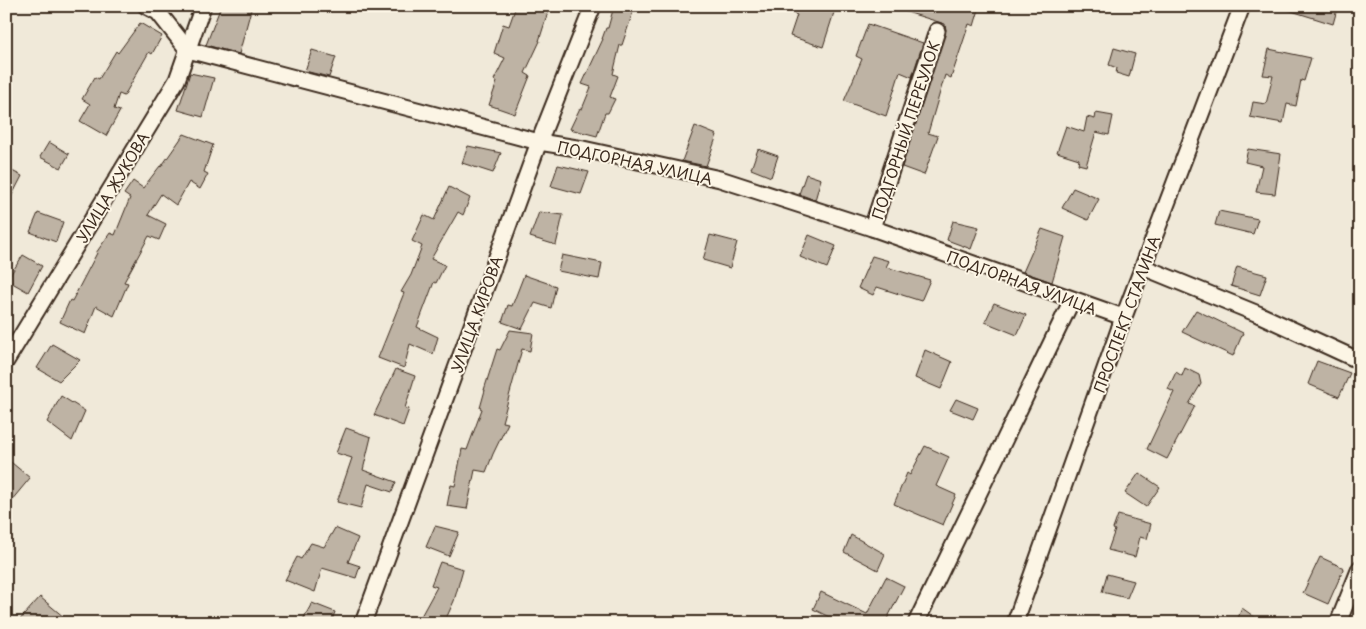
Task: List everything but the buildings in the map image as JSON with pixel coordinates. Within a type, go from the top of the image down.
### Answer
[{"type":"street","points":[[146,6],[158,12],[188,50]]},
{"type":"street","name":"УЛИЦА ЖУКОВА","points":[[6,361],[177,80],[203,6]]},
{"type":"street","name":"УЛИЦА КИРОВА","points":[[363,623],[539,142],[593,6]]},
{"type":"street","name":"ПРОСПЕКТ СТАЛИНА","points":[[1015,623],[1120,327],[1242,6]]},
{"type":"street","name":"ПОДГОРНЫЙ ПЕРЕУЛОК","points":[[872,228],[937,31]]},
{"type":"street","name":"ПОДГОРНАЯ УЛИЦА","points":[[188,50],[539,142],[583,149],[720,179],[872,228],[1123,317],[1120,327]]},
{"type":"street","points":[[1144,267],[1258,314],[1360,360]]},
{"type":"street","points":[[916,623],[1072,300]]},
{"type":"street","points":[[1338,623],[1360,568]]}]
